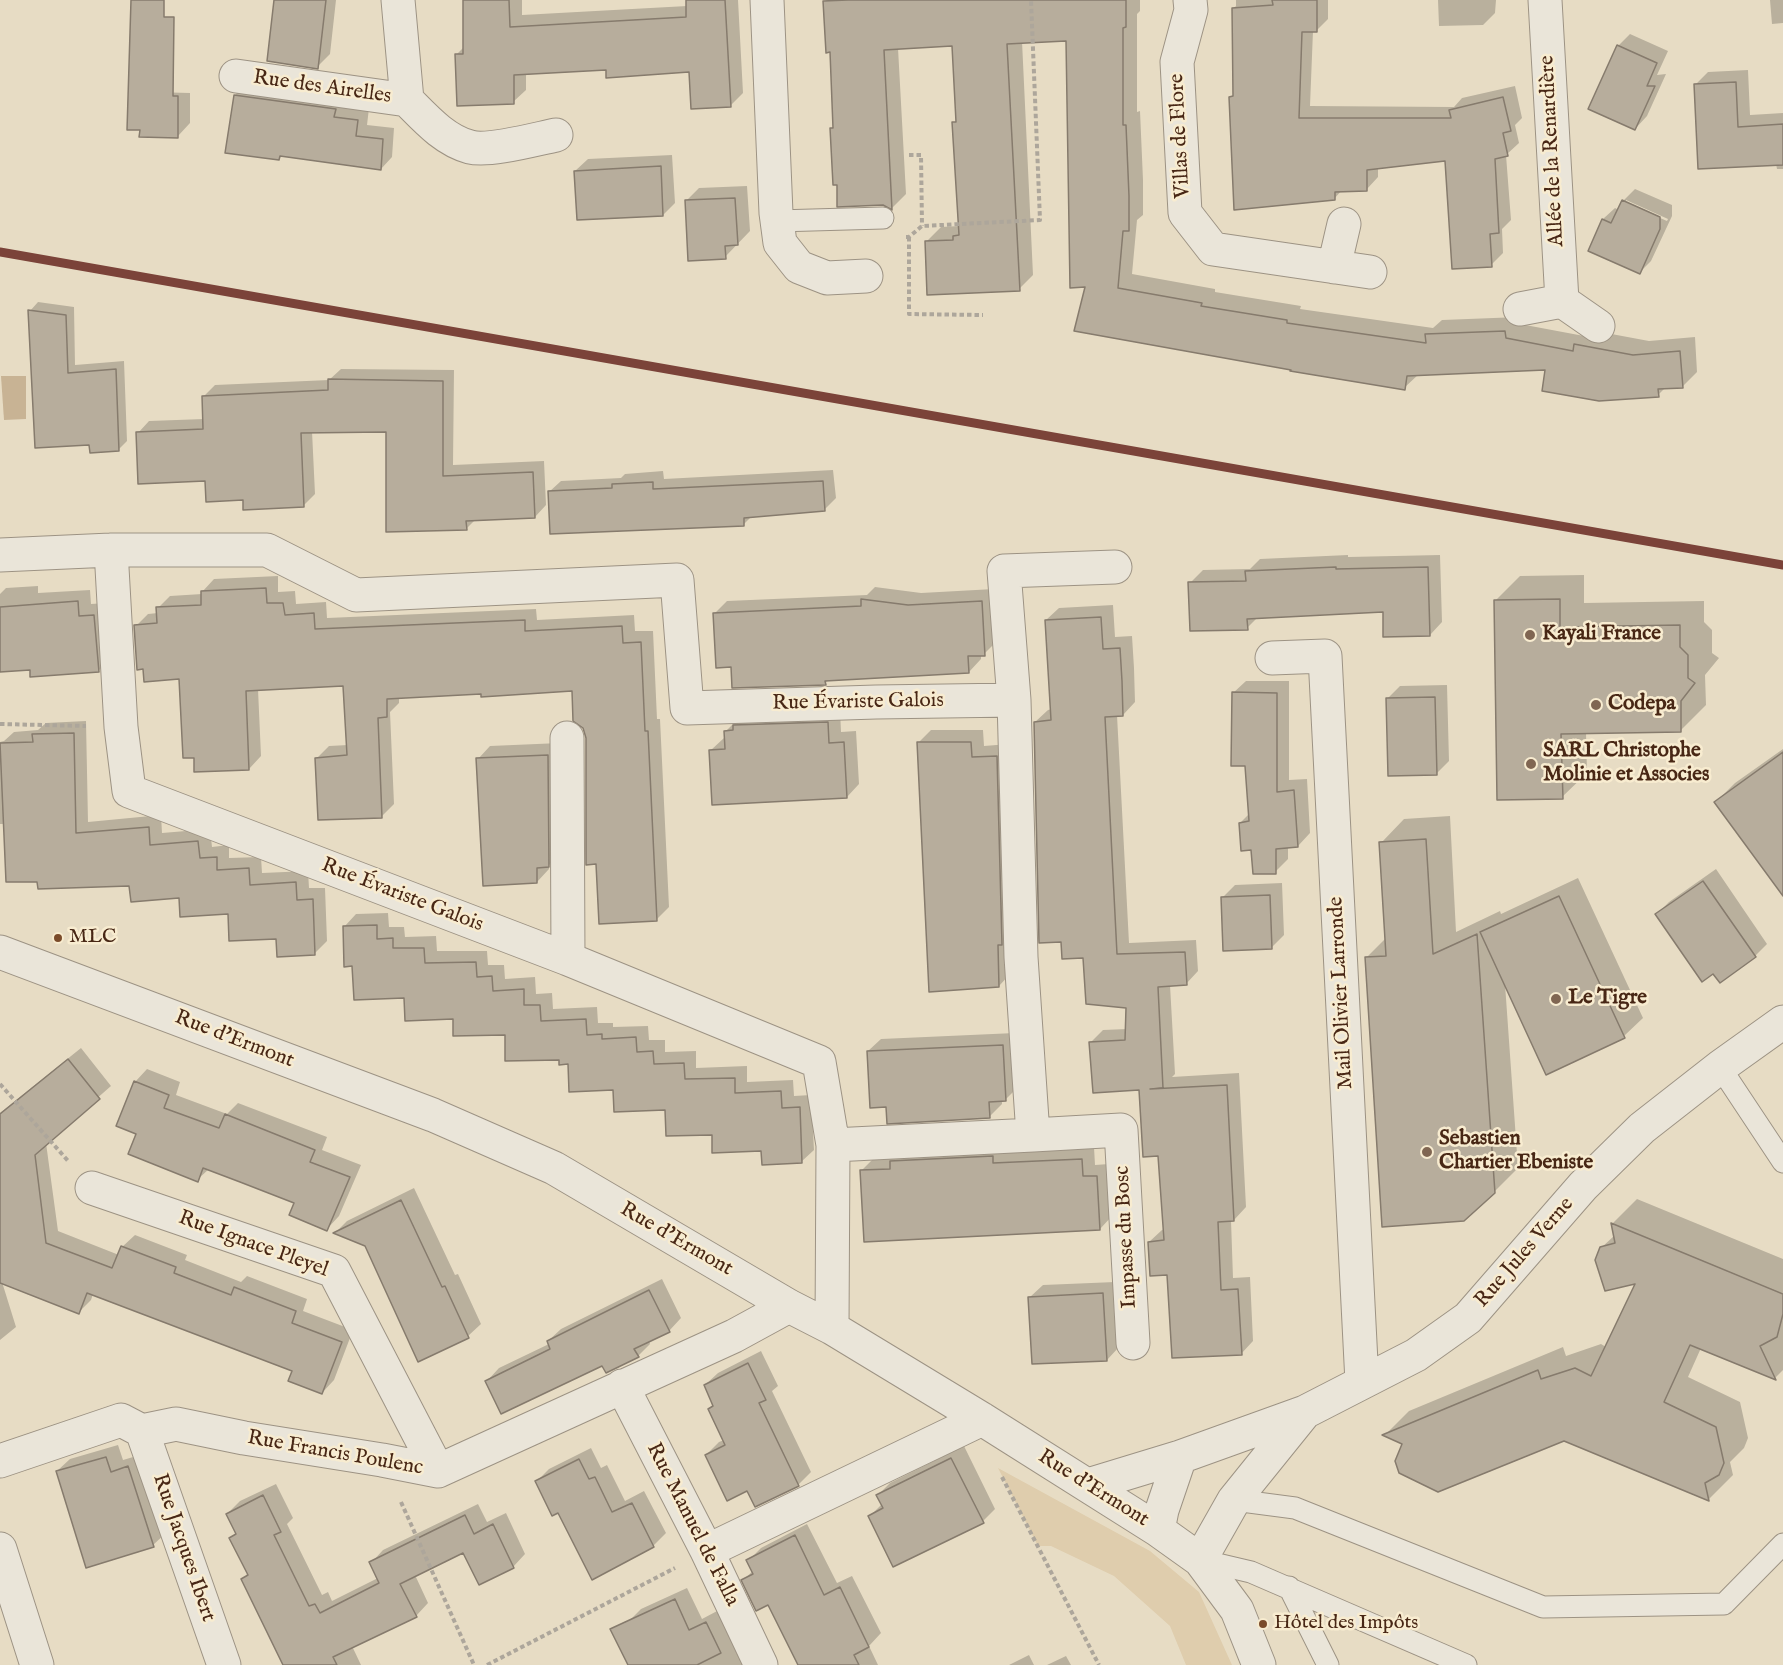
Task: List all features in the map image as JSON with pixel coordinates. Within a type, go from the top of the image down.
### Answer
[{"type":"street","name":"Rue des Airelles","points":[[398,0],[407,100]]},
{"type":"street","points":[[767,0],[777,221],[780,243],[799,267],[827,278],[866,276]]},
{"type":"street","name":"Villas de Flore","points":[[1190,0],[1191,10],[1177,62],[1185,213],[1213,249],[1370,272]]},
{"type":"street","name":"Allée de la Renardière","points":[[1545,0],[1562,302]]},
{"type":"street","name":"Rue des Airelles","points":[[236,76],[407,100],[439,131],[471,147],[508,146],[556,135]]},
{"type":"street","points":[[1334,267],[1344,224]]},
{"type":"street","points":[[1520,309],[1562,302],[1598,326]]},
{"type":"street","name":"Rue Évariste Galois","points":[[111,550],[122,727],[129,791],[568,959],[819,1062],[833,1145],[832,1328]]},
{"type":"street","name":"Rue Évariste Galois","points":[[0,555],[111,550],[267,550],[356,595],[677,580],[687,708],[1014,700]]},
{"type":"street","points":[[833,1145],[1033,1135],[1021,957],[1014,700],[1004,571],[1115,567]]},
{"type":"street","name":"Mail Olivier Larronde","points":[[1272,658],[1325,656],[1362,1382]]},
{"type":"street","points":[[567,738],[568,959]]},
{"type":"street","name":"Rue d'Ermont","points":[[0,952],[433,1115],[554,1168],[789,1306],[832,1328],[978,1421],[1088,1485],[1158,1530],[1200,1560],[1237,1610],[1259,1665]]},
{"type":"street","name":"Rue Jules Verne","points":[[1088,1485],[1180,1456],[1305,1412],[1416,1355],[1468,1318],[1583,1186],[1641,1128],[1783,1022]]},
{"type":"street","name":"Impasse du Bosc","points":[[1033,1135],[1121,1130],[1133,1343]]},
{"type":"street","name":"Rue Ignace Pleyel","points":[[92,1188],[334,1271],[438,1471]]},
{"type":"street","name":"Rue Francis Poulenc","points":[[142,1431],[176,1424],[438,1471],[734,1336],[789,1306]]},
{"type":"street","name":"Rue Manuel de Falla","points":[[622,1386],[707,1551],[761,1665]]},
{"type":"street","name":"Rue Jules Verne","points":[[1200,1560],[1234,1500],[1305,1412]]},
{"type":"street","points":[[0,1461],[121,1420],[142,1431]]},
{"type":"street","points":[[707,1551],[978,1421]]},
{"type":"street","name":"Rue Jacques Ibert","points":[[142,1431],[224,1665]]},
{"type":"street","points":[[1158,1530],[1162,1510],[1180,1456]]},
{"type":"street","points":[[0,1549],[37,1665]]},
{"type":"lane","points":[[777,221],[884,218]]},
{"type":"lane","points":[[1720,1067],[1783,1162]]},
{"type":"lane","points":[[1234,1500],[1295,1508],[1543,1607],[1724,1604],[1783,1544]]},
{"type":"lane","points":[[1200,1560],[1251,1572],[1466,1665]]},
{"type":"lane","points":[[1289,1587],[1328,1665]]},
{"type":"path","points":[[897,237],[909,237],[922,226],[1040,220],[1031,0]]},
{"type":"path","points":[[909,155],[921,155],[922,226]]},
{"type":"path","points":[[909,237],[909,314],[983,315]]},
{"type":"path","points":[[0,724],[122,727]]},
{"type":"path","points":[[0,1084],[92,1188]]},
{"type":"path","points":[[978,1421],[1099,1665]]},
{"type":"path","points":[[382,1460],[474,1665]]},
{"type":"path","points":[[487,1665],[707,1551]]},
{"type":"shaded area","points":[[1,376],[26,376],[26,419],[4,420]]},
{"type":"shaded area","points":[[998,1468],[1150,1551],[1199,1592],[1232,1665],[1186,1665],[1170,1626],[1114,1576],[1051,1546],[1038,1546]]},
{"type":"building","points":[[131,0],[164,0],[164,17],[174,17],[173,96],[178,96],[178,138],[139,137],[140,130],[127,130]]},
{"type":"building","points":[[274,0],[326,0],[318,69],[267,61]]},
{"type":"building","points":[[463,0],[509,0],[510,27],[686,17],[686,0],[725,0],[731,107],[691,109],[689,72],[606,78],[606,70],[514,75],[514,104],[457,106],[455,54],[463,54]]},
{"type":"building","points":[[1126,0],[1126,27],[1123,28],[1123,125],[1126,125],[1129,231],[1123,231],[1118,288],[1202,303],[1201,306],[1287,320],[1287,323],[1426,343],[1425,334],[1505,331],[1506,338],[1573,351],[1574,344],[1633,355],[1680,351],[1683,388],[1658,389],[1659,397],[1599,401],[1542,391],[1545,370],[1407,376],[1405,390],[1074,331],[1085,287],[1070,288],[1066,41],[1007,44],[1020,291],[927,295],[925,241],[953,240],[953,236],[959,235],[952,122],[956,122],[952,46],[884,50],[892,210],[883,205],[837,207],[837,185],[833,185],[830,128],[833,128],[830,52],[826,53],[823,1]]},
{"type":"building","points":[[1272,0],[1317,0],[1317,32],[1302,32],[1299,118],[1451,118],[1449,110],[1503,97],[1511,131],[1503,133],[1508,156],[1495,159],[1499,233],[1490,234],[1492,267],[1452,269],[1445,161],[1367,170],[1367,191],[1335,192],[1335,200],[1234,210],[1229,97],[1233,96],[1232,8],[1273,5]]},
{"type":"building","points":[[1617,45],[1657,63],[1647,86],[1655,86],[1635,130],[1588,109]]},
{"type":"building","points":[[1736,82],[1738,127],[1783,124],[1783,165],[1698,169],[1694,84]]},
{"type":"building","points":[[234,95],[336,109],[334,117],[358,120],[356,136],[383,139],[381,170],[280,156],[279,160],[225,153]]},
{"type":"building","points":[[661,166],[663,216],[577,220],[574,171]]},
{"type":"building","points":[[735,198],[738,245],[725,246],[726,259],[688,261],[685,200]]},
{"type":"building","points":[[1622,200],[1660,217],[1660,229],[1640,274],[1588,251],[1602,219],[1611,223]]},
{"type":"building","points":[[28,310],[66,315],[68,373],[116,369],[119,451],[90,453],[89,445],[35,448]]},
{"type":"building","points":[[328,379],[443,381],[443,476],[533,472],[535,518],[466,521],[467,530],[386,532],[386,432],[301,433],[304,507],[243,510],[243,500],[206,502],[205,481],[138,484],[136,432],[203,429],[202,396],[328,390]]},
{"type":"building","points":[[823,481],[825,511],[744,518],[744,526],[550,534],[548,491],[612,488],[612,484],[653,482],[653,489]]},
{"type":"building","points":[[1336,567],[1336,569],[1428,567],[1430,636],[1383,637],[1383,612],[1247,619],[1248,630],[1190,631],[1188,582],[1246,581],[1245,571]]},
{"type":"building","points":[[266,588],[267,603],[283,603],[285,615],[314,613],[315,629],[525,620],[525,631],[622,626],[623,643],[641,642],[645,731],[648,731],[657,921],[599,924],[596,864],[586,865],[586,738],[583,728],[573,721],[572,691],[481,697],[481,694],[387,699],[387,717],[378,718],[382,818],[318,820],[315,758],[347,755],[343,686],[246,691],[249,770],[194,772],[194,758],[183,758],[179,679],[144,682],[143,669],[137,670],[134,625],[157,623],[156,607],[201,605],[201,591]]},
{"type":"building","points":[[861,599],[908,605],[982,601],[985,656],[968,656],[969,673],[825,681],[826,685],[732,688],[731,667],[716,668],[713,613],[861,606]]},
{"type":"building","points":[[1560,599],[1560,627],[1680,625],[1680,647],[1688,655],[1688,678],[1695,683],[1681,701],[1681,732],[1561,734],[1563,799],[1497,800],[1494,600]]},
{"type":"building","points":[[78,601],[79,616],[94,615],[99,672],[30,677],[30,670],[0,672],[0,607]]},
{"type":"building","points":[[1101,617],[1103,649],[1120,648],[1122,681],[1123,716],[1105,717],[1117,954],[1185,952],[1187,985],[1158,987],[1163,1088],[1150,1089],[1227,1085],[1234,1221],[1218,1222],[1221,1290],[1238,1289],[1242,1355],[1172,1358],[1167,1275],[1150,1276],[1148,1242],[1164,1240],[1158,1156],[1143,1157],[1139,1090],[1093,1093],[1089,1042],[1125,1040],[1126,1008],[1086,1004],[1083,958],[1062,959],[1061,942],[1039,943],[1034,722],[1051,720],[1045,620]]},
{"type":"building","points":[[1232,692],[1277,693],[1277,792],[1294,790],[1298,847],[1276,849],[1276,874],[1253,874],[1251,850],[1241,851],[1239,823],[1249,821],[1245,766],[1231,766]]},
{"type":"building","points":[[1435,697],[1437,775],[1388,776],[1386,698]]},
{"type":"building","points":[[828,722],[829,743],[844,742],[847,798],[712,805],[709,750],[725,749],[724,731],[733,730],[733,725]]},
{"type":"building","points":[[74,733],[76,833],[149,827],[150,845],[198,841],[200,858],[217,857],[217,870],[249,868],[250,885],[296,882],[297,900],[313,899],[315,955],[277,957],[276,939],[229,941],[228,914],[180,917],[179,898],[131,902],[129,886],[38,889],[37,882],[6,882],[0,743],[33,742],[32,734]]},
{"type":"building","points":[[917,742],[971,742],[972,757],[997,756],[1002,945],[998,945],[999,987],[929,992]]},
{"type":"building","points":[[1783,752],[1783,896],[1714,802]]},
{"type":"building","points":[[548,755],[549,867],[537,868],[537,883],[483,886],[476,758]]},
{"type":"building","points":[[1426,839],[1433,954],[1477,934],[1495,1193],[1464,1221],[1382,1227],[1365,957],[1386,956],[1379,842]]},
{"type":"building","points":[[1703,881],[1756,957],[1720,983],[1713,974],[1702,982],[1655,914]]},
{"type":"building","points":[[1270,895],[1272,949],[1223,951],[1221,897]]},
{"type":"building","points":[[1559,896],[1625,1038],[1546,1075],[1480,932]]},
{"type":"building","points":[[377,925],[377,939],[393,938],[393,948],[424,948],[425,963],[476,962],[477,977],[492,976],[493,991],[524,989],[524,1005],[540,1005],[541,1021],[586,1019],[587,1035],[602,1034],[602,1039],[636,1037],[637,1052],[653,1051],[654,1064],[684,1063],[685,1079],[735,1078],[735,1093],[781,1091],[782,1108],[800,1107],[802,1163],[762,1165],[761,1151],[712,1153],[712,1135],[666,1136],[665,1110],[614,1112],[613,1090],[569,1092],[568,1064],[559,1065],[559,1060],[505,1061],[505,1035],[453,1036],[453,1019],[405,1021],[404,998],[354,1000],[352,966],[344,967],[343,926]]},
{"type":"building","points":[[1003,1045],[1006,1101],[989,1102],[990,1118],[887,1124],[886,1107],[870,1108],[867,1051]]},
{"type":"building","points":[[68,1059],[100,1099],[35,1155],[46,1243],[112,1268],[121,1246],[176,1267],[174,1273],[231,1295],[234,1287],[296,1311],[292,1323],[342,1342],[322,1394],[288,1381],[292,1371],[87,1293],[79,1314],[0,1283],[0,1114]]},
{"type":"building","points":[[134,1081],[169,1095],[164,1108],[219,1128],[225,1114],[315,1150],[310,1162],[350,1177],[327,1231],[289,1215],[294,1203],[240,1182],[203,1168],[198,1182],[128,1154],[136,1134],[116,1126]]},
{"type":"building","points":[[993,1156],[993,1163],[1082,1159],[1083,1176],[1097,1176],[1100,1230],[864,1242],[860,1170],[890,1169],[890,1161]]},
{"type":"building","points":[[401,1200],[469,1338],[418,1362],[365,1246],[333,1233]]},
{"type":"building","points":[[1611,1223],[1783,1294],[1783,1314],[1777,1337],[1760,1346],[1776,1380],[1690,1345],[1664,1402],[1716,1427],[1724,1463],[1719,1475],[1705,1483],[1709,1501],[1564,1441],[1438,1492],[1399,1473],[1395,1461],[1402,1444],[1382,1435],[1538,1370],[1541,1379],[1575,1368],[1591,1376],[1635,1284],[1605,1291],[1595,1260],[1600,1247],[1615,1243]]},
{"type":"building","points":[[649,1290],[670,1332],[634,1349],[639,1357],[606,1373],[602,1366],[501,1414],[485,1381],[550,1349],[547,1341]]},
{"type":"building","points":[[1103,1293],[1107,1361],[1032,1364],[1028,1297]]},
{"type":"building","points":[[748,1363],[766,1400],[759,1403],[799,1486],[755,1507],[747,1491],[727,1501],[705,1455],[725,1445],[708,1409],[713,1406],[704,1385]]},
{"type":"building","points":[[106,1457],[111,1472],[128,1466],[154,1547],[86,1568],[56,1471]]},
{"type":"building","points":[[951,1458],[984,1523],[893,1567],[868,1516],[883,1508],[876,1495]]},
{"type":"building","points":[[579,1459],[589,1479],[595,1477],[612,1512],[632,1503],[654,1547],[592,1580],[558,1513],[552,1516],[535,1481]]},
{"type":"building","points":[[263,1495],[281,1532],[274,1535],[309,1606],[315,1604],[320,1613],[379,1583],[369,1562],[465,1515],[474,1534],[493,1524],[514,1568],[479,1585],[463,1553],[400,1584],[417,1617],[333,1657],[337,1665],[283,1665],[241,1579],[248,1575],[229,1538],[236,1534],[226,1514]]},
{"type":"building","points":[[795,1535],[824,1595],[840,1587],[869,1647],[854,1655],[859,1665],[798,1665],[768,1605],[756,1611],[741,1580],[753,1574],[746,1560]]},
{"type":"building","points":[[675,1599],[689,1630],[706,1622],[721,1653],[697,1665],[628,1665],[610,1629]]},
{"type":"transit line","points":[[0,252],[1783,565]]},
{"type":"place","name":"Kayali France","points":[[1530,635]]},
{"type":"place","name":"Codepa","points":[[1596,705]]},
{"type":"place","name":"SARL Christophe Molinie et Associes","points":[[1531,764]]},
{"type":"place","name":"MLC","points":[[58,938]]},
{"type":"place","name":"Le Tigre","points":[[1556,999]]},
{"type":"place","name":"Sebastien Chartier Ebeniste","points":[[1427,1152]]},
{"type":"place","name":"Hôtel des Impôts","points":[[1263,1624]]}]
